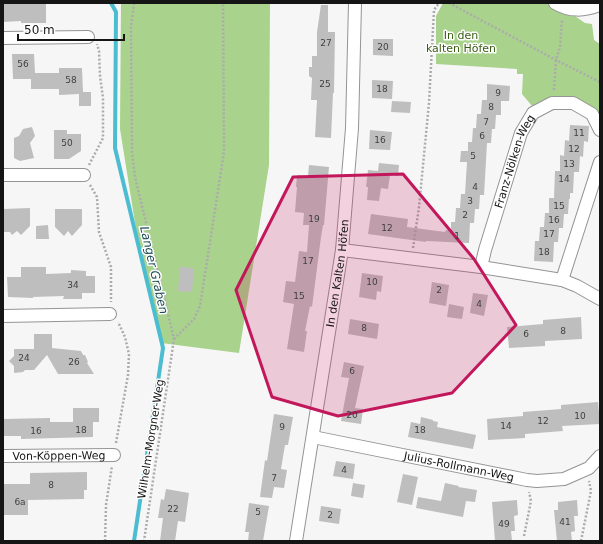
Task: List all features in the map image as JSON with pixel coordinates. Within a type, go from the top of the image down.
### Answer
[{"type":"street","name":"In den Kalten Höfen","points":[[296,541],[342,250],[352,128],[355,3]]},
{"type":"street","points":[[559,5],[576,11],[600,5]]},
{"type":"street","points":[[3,38],[88,37]]},
{"type":"street","points":[[552,102],[573,103],[592,114],[600,130]]},
{"type":"street","name":"Franz-Nölken-Weg","points":[[480,267],[521,133],[533,113],[552,102]]},
{"type":"street","points":[[562,280],[600,162]]},
{"type":"street","points":[[3,175],[84,175]]},
{"type":"street","points":[[342,250],[480,267],[562,280],[577,286],[600,299]]},
{"type":"street","points":[[3,316],[110,314]]},
{"type":"street","name":"Julius-Rollmann-Weg","points":[[313,437],[537,481],[564,479],[589,468],[600,456]]},
{"type":"street","name":"Von-Köppen-Weg","points":[[3,456],[114,455]]},
{"type":"path","points":[[134,3],[130,27],[132,153],[135,177],[174,339]]},
{"type":"path","points":[[174,339],[194,319],[200,306],[224,152],[224,3]]},
{"type":"path","points":[[411,259],[419,208],[429,103],[434,10],[439,3]]},
{"type":"path","points":[[449,3],[600,82]]},
{"type":"path","points":[[552,102],[556,60],[560,46],[559,5]]},
{"type":"path","points":[[88,37],[97,42],[99,51],[103,98],[104,138],[84,175],[97,197],[99,232],[111,267],[110,314],[119,324],[126,337],[129,354],[128,376],[106,505],[105,541]]},
{"type":"path","name":"Wilhelm-Morgner-Weg","points":[[144,541],[174,339]]},
{"type":"path","points":[[581,541],[591,491],[587,469]]},
{"type":"path","points":[[524,536],[531,501],[527,480]]},
{"type":"highlighted area","points":[[403,174],[474,259],[516,325],[452,393],[338,416],[272,397],[236,290],[293,177]]},
{"type":"green space","points":[[121,3],[270,3],[269,165],[239,353],[161,343],[140,254],[120,129]]},
{"type":"green space","name":"In den kalten Höfen","points":[[443,3],[547,3],[558,10],[572,14],[585,23],[592,24],[594,40],[600,44],[600,117],[571,98],[562,96],[551,98],[532,106],[522,94],[523,74],[517,74],[517,69],[436,64],[436,16]]},
{"type":"building","points":[[3,3],[46,3],[46,23],[21,23],[21,21],[3,22]]},
{"type":"building","points":[[321,5],[328,5],[328,32],[335,32],[334,93],[331,138],[315,137],[317,100],[311,100],[312,78],[309,76],[309,67],[312,67],[312,56],[317,56],[317,32]]},
{"type":"building","points":[[373,39],[393,39],[393,56],[373,55]]},
{"type":"building","points":[[12,54],[34,54],[35,73],[59,73],[59,68],[82,68],[83,92],[91,92],[91,106],[79,106],[79,94],[59,95],[59,89],[31,89],[31,79],[13,79]]},
{"type":"building","points":[[372,80],[393,81],[392,99],[372,98]]},
{"type":"building","points":[[487,84],[510,86],[509,101],[501,101],[501,115],[496,115],[495,129],[492,129],[491,143],[487,143],[484,195],[480,195],[479,209],[475,209],[474,223],[470,223],[469,243],[426,242],[368,234],[371,214],[408,219],[407,227],[445,232],[446,230],[451,231],[451,222],[455,222],[456,208],[460,208],[461,194],[465,194],[467,162],[460,162],[461,151],[468,151],[468,142],[472,142],[473,128],[476,128],[477,114],[481,114],[482,100],[487,100]]},
{"type":"building","points":[[392,101],[411,102],[410,113],[391,112]]},
{"type":"building","points":[[570,125],[589,126],[588,142],[584,141],[583,157],[580,156],[579,172],[574,172],[573,193],[570,193],[568,214],[564,214],[563,228],[559,228],[558,242],[554,242],[553,262],[534,261],[535,241],[539,241],[540,227],[544,227],[545,213],[549,213],[549,198],[554,198],[555,171],[560,171],[560,155],[564,156],[565,140],[569,141]]},
{"type":"building","points":[[32,127],[35,136],[30,143],[34,158],[20,161],[14,158],[14,138],[19,136],[23,129]]},
{"type":"building","points":[[54,130],[67,130],[67,134],[81,134],[81,151],[69,159],[54,159]]},
{"type":"building","points":[[370,130],[392,132],[390,150],[369,149]]},
{"type":"building","points":[[379,163],[399,165],[398,176],[390,175],[388,189],[381,188],[379,201],[367,200],[368,187],[366,187],[368,170],[378,171]]},
{"type":"building","points":[[309,165],[329,167],[324,225],[321,237],[312,307],[310,306],[305,331],[307,331],[304,352],[287,349],[294,304],[283,302],[286,281],[295,282],[299,251],[307,252],[309,225],[303,225],[304,213],[295,212],[297,175],[308,176]]},
{"type":"building","points":[[30,208],[30,226],[21,235],[17,231],[12,235],[10,232],[3,232],[3,209]]},
{"type":"building","points":[[55,209],[82,209],[82,225],[72,236],[68,231],[64,236],[55,227]]},
{"type":"building","points":[[48,225],[49,239],[36,239],[36,226]]},
{"type":"building","points":[[21,267],[46,267],[46,274],[71,273],[71,270],[86,271],[86,276],[95,276],[95,293],[82,293],[82,299],[63,299],[64,296],[33,298],[8,297],[7,277],[21,277]]},
{"type":"building","points":[[180,267],[194,268],[192,292],[178,291]]},
{"type":"building","points":[[362,273],[383,276],[381,292],[377,291],[376,300],[359,297]]},
{"type":"building","points":[[432,282],[449,285],[446,306],[429,303]]},
{"type":"building","points":[[473,293],[488,295],[484,316],[470,313]]},
{"type":"building","points":[[449,304],[464,307],[462,319],[447,317]]},
{"type":"building","points":[[581,317],[582,339],[545,341],[545,346],[509,348],[507,327],[543,324],[543,320]]},
{"type":"building","points":[[350,319],[379,324],[377,339],[348,334]]},
{"type":"building","points":[[34,334],[52,334],[52,348],[81,351],[83,355],[85,355],[88,362],[87,363],[94,374],[58,374],[47,355],[34,370],[25,370],[23,372],[14,373],[14,366],[9,361],[14,356],[14,349],[34,349]]},
{"type":"building","points":[[344,362],[364,366],[355,408],[363,409],[361,424],[341,421],[349,378],[341,377]]},
{"type":"building","points":[[598,402],[600,424],[562,426],[563,431],[525,434],[525,438],[488,440],[487,419],[523,416],[523,412],[561,409],[561,405]]},
{"type":"building","points":[[73,408],[99,408],[99,422],[93,422],[93,437],[21,439],[21,436],[3,436],[3,419],[50,418],[50,422],[73,422]]},
{"type":"building","points":[[274,414],[293,417],[288,445],[285,445],[281,469],[287,470],[284,488],[274,487],[272,498],[260,497],[265,460],[267,461]]},
{"type":"building","points":[[421,417],[438,422],[437,427],[476,435],[473,449],[408,437],[411,422],[420,424]]},
{"type":"building","points":[[336,461],[355,464],[353,479],[333,476]]},
{"type":"building","points":[[87,472],[87,490],[84,490],[84,499],[28,500],[28,515],[3,515],[3,484],[30,484],[30,473]]},
{"type":"building","points":[[403,474],[418,477],[412,505],[397,502]]},
{"type":"building","points":[[353,483],[365,485],[363,498],[351,496]]},
{"type":"building","points":[[445,483],[477,490],[475,502],[466,501],[463,517],[416,508],[418,497],[441,501]]},
{"type":"building","points":[[166,489],[189,493],[185,522],[178,521],[175,541],[160,541],[163,518],[158,518],[161,499],[164,500]]},
{"type":"building","points":[[517,500],[518,515],[514,516],[515,531],[511,531],[512,541],[495,541],[492,502]]},
{"type":"building","points":[[577,500],[578,516],[574,516],[575,531],[571,532],[572,541],[557,541],[554,510],[558,510],[558,502]]},
{"type":"building","points":[[249,503],[269,506],[263,541],[248,541],[249,532],[245,532]]},
{"type":"building","points":[[321,506],[341,509],[339,524],[319,521]]},
{"type":"waterway","name":"Langer Graben","points":[[111,3],[116,12],[115,148],[163,348],[134,541]]}]
